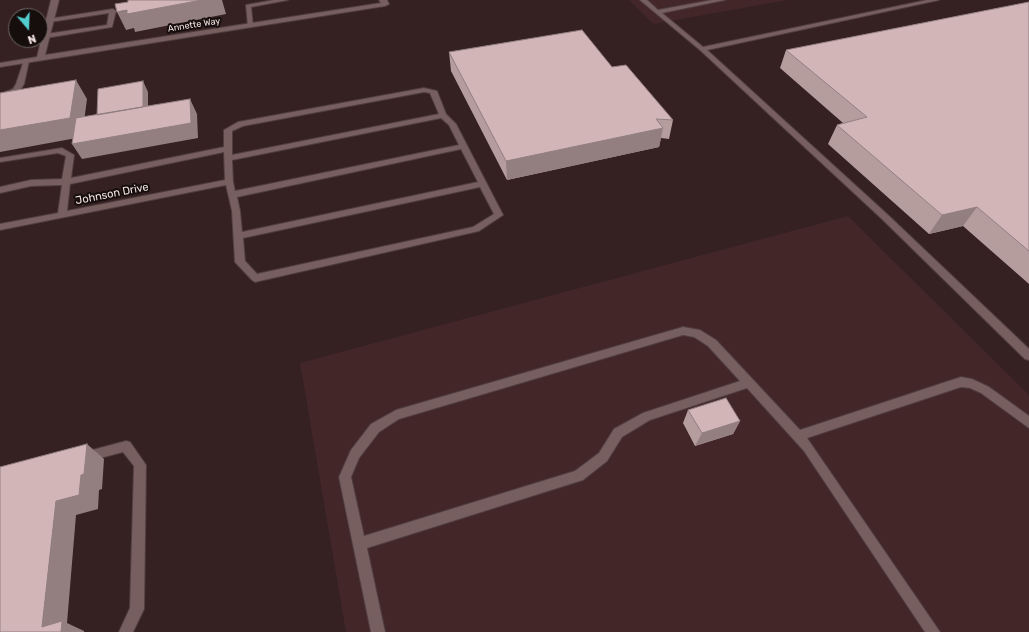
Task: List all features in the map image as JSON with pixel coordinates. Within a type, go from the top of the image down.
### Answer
[{"type":"street","points":[[48,28],[55,0]]},
{"type":"street","name":"Annette Way","points":[[0,65],[385,4],[383,0]]},
{"type":"street","points":[[40,59],[43,48]]},
{"type":"lane","points":[[250,26],[247,3],[285,0]]},
{"type":"lane","points":[[643,0],[702,49],[885,216],[1029,356]]},
{"type":"lane","points":[[656,12],[701,2],[722,0]]},
{"type":"lane","points":[[702,49],[936,0]]},
{"type":"lane","points":[[48,36],[110,26],[113,11],[50,20]]},
{"type":"lane","points":[[0,96],[16,90],[20,84],[26,61]]},
{"type":"lane","points":[[424,90],[433,91],[443,115],[452,124],[463,146],[499,215],[476,229],[255,278],[240,262],[236,211],[229,182],[228,130],[241,124],[424,90]]},
{"type":"lane","points":[[0,190],[31,183],[66,182],[443,115]]},
{"type":"lane","points":[[232,195],[463,146]]},
{"type":"lane","points":[[0,160],[59,150],[70,155],[62,215]]},
{"type":"lane","name":"Johnson Drive","points":[[0,227],[229,182]]},
{"type":"lane","points":[[238,236],[483,184]]},
{"type":"lane","points":[[378,632],[346,477],[355,454],[375,428],[396,415],[683,331],[696,333],[712,343],[808,447],[933,632]]},
{"type":"lane","points":[[797,436],[961,382],[972,384],[985,390],[1029,423]]},
{"type":"lane","points":[[360,544],[579,476],[603,456],[618,433],[647,416],[749,383]]},
{"type":"lane","points":[[74,460],[126,446],[140,465],[137,609],[126,632]]},
{"type":"shaded area","points":[[629,0],[788,0],[653,24]]},
{"type":"shaded area","points":[[848,216],[1029,395],[1029,632],[346,632],[300,363]]},
{"type":"building","points":[[128,0],[202,0],[127,14],[127,10],[117,12],[115,4],[128,2]]},
{"type":"building","points":[[1029,2],[1029,251],[977,207],[942,215],[837,125],[867,117],[786,50]]},
{"type":"building","points":[[582,30],[612,67],[626,65],[673,120],[656,119],[663,128],[506,161],[449,52]]},
{"type":"building","points":[[76,80],[70,118],[0,130],[0,93]]},
{"type":"building","points":[[143,81],[143,107],[97,115],[98,89]]},
{"type":"building","points":[[190,99],[191,123],[72,144],[76,118]]},
{"type":"building","points":[[726,398],[740,421],[702,433],[688,410]]},
{"type":"building","points":[[87,444],[84,474],[81,475],[79,495],[56,501],[42,627],[62,621],[61,632],[0,632],[0,467]]}]
